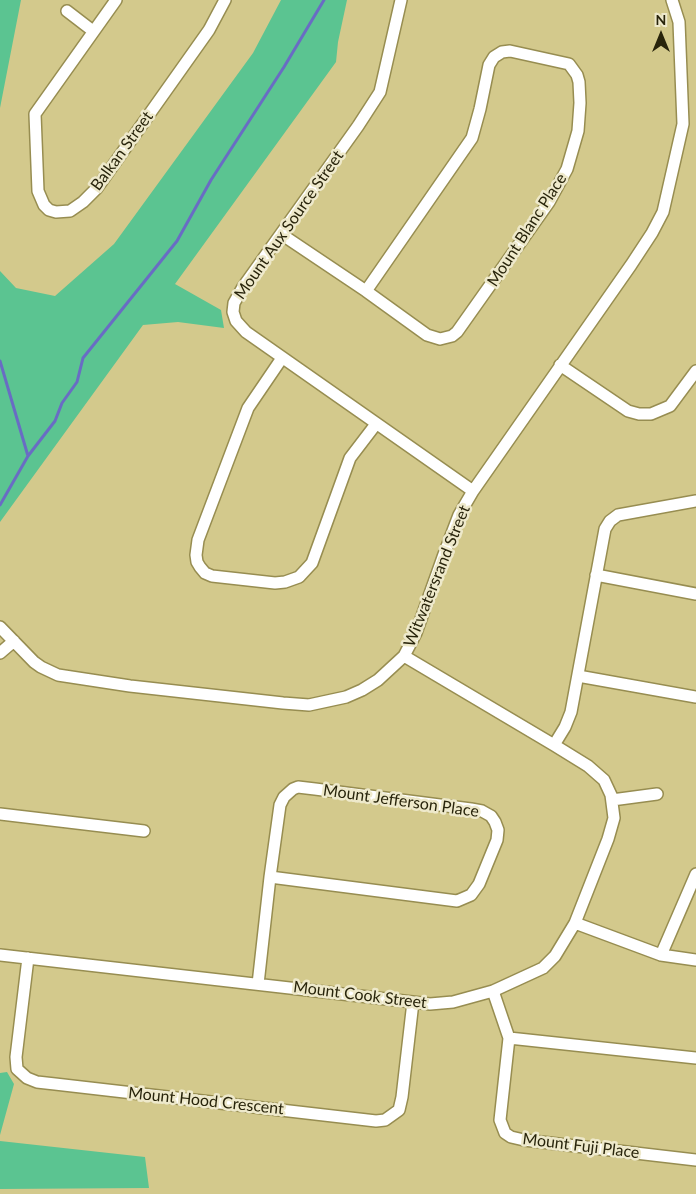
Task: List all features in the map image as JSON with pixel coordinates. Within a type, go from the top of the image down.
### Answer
[{"type":"street","name":"Balkan Street","points":[[116,0],[35,114],[38,191],[44,206],[49,210],[56,212],[70,211],[83,202],[97,188],[209,30],[225,0]]},
{"type":"street","name":"Mount Aux Source Street","points":[[401,0],[380,92],[358,126],[243,287],[233,307],[236,321],[246,332],[473,491]]},
{"type":"street","name":"Witwatersrand Street","points":[[0,626],[41,667],[64,676],[130,686],[309,705],[346,697],[362,690],[378,680],[404,656],[416,633],[459,515],[473,491],[636,257],[652,233],[662,212],[683,124],[679,22],[672,0]]},
{"type":"street","points":[[66,11],[93,31]]},
{"type":"street","name":"Mount Blanc Place","points":[[281,234],[427,335],[440,339],[457,332],[549,202],[567,169],[578,131],[580,103],[579,82],[577,75],[569,64],[510,50],[494,57],[489,65],[472,138],[366,291]]},
{"type":"street","points":[[282,358],[248,408],[198,540],[197,562],[205,573],[212,576],[275,583],[299,577],[312,563],[350,458],[376,424]]},
{"type":"street","points":[[560,365],[628,411],[639,414],[651,414],[670,406],[695,375]]},
{"type":"street","points":[[554,745],[565,727],[571,712],[605,528],[618,515],[696,501]]},
{"type":"street","points":[[596,575],[696,594]]},
{"type":"street","points":[[0,653],[14,641]]},
{"type":"street","name":"Mount Cook Street","points":[[0,954],[430,1004],[453,1002],[493,991],[543,968],[555,956],[575,923],[608,839],[614,818],[612,800],[604,780],[588,766],[404,656]]},
{"type":"street","points":[[578,676],[696,697]]},
{"type":"street","name":"Mount Jefferson Place","points":[[258,984],[270,877],[280,805],[289,792],[298,787],[482,811],[493,819],[498,830],[497,840],[479,884],[471,895],[457,901],[270,877]]},
{"type":"street","points":[[612,800],[657,794]]},
{"type":"street","points":[[0,814],[144,831]]},
{"type":"street","points":[[661,955],[696,874]]},
{"type":"street","points":[[575,923],[661,955],[696,960]]},
{"type":"street","name":"Mount Hood Crescent","points":[[28,958],[16,1057],[17,1069],[27,1078],[46,1083],[376,1121],[385,1120],[399,1110],[413,1002]]},
{"type":"street","name":"Mount Fuji Place","points":[[493,991],[509,1038],[500,1120],[505,1133],[511,1138],[696,1160]]},
{"type":"street","points":[[509,1038],[696,1058]]},
{"type":"green space","points":[[0,0],[21,0],[0,108]]},
{"type":"green space","points":[[281,0],[347,0],[338,42],[336,62],[175,284],[221,310],[224,328],[178,322],[143,325],[0,522],[0,271],[16,288],[55,296],[114,244],[253,53]]},
{"type":"green space","points":[[7,1072],[14,1084],[0,1135],[0,1073]]},
{"type":"green space","points":[[0,1141],[145,1157],[149,1188],[0,1189]]},
{"type":"waterway","points":[[28,456],[55,421],[62,403],[77,382],[83,358],[177,241],[211,180],[284,67],[324,0]]},
{"type":"waterway","points":[[0,361],[28,456],[0,505]]}]
